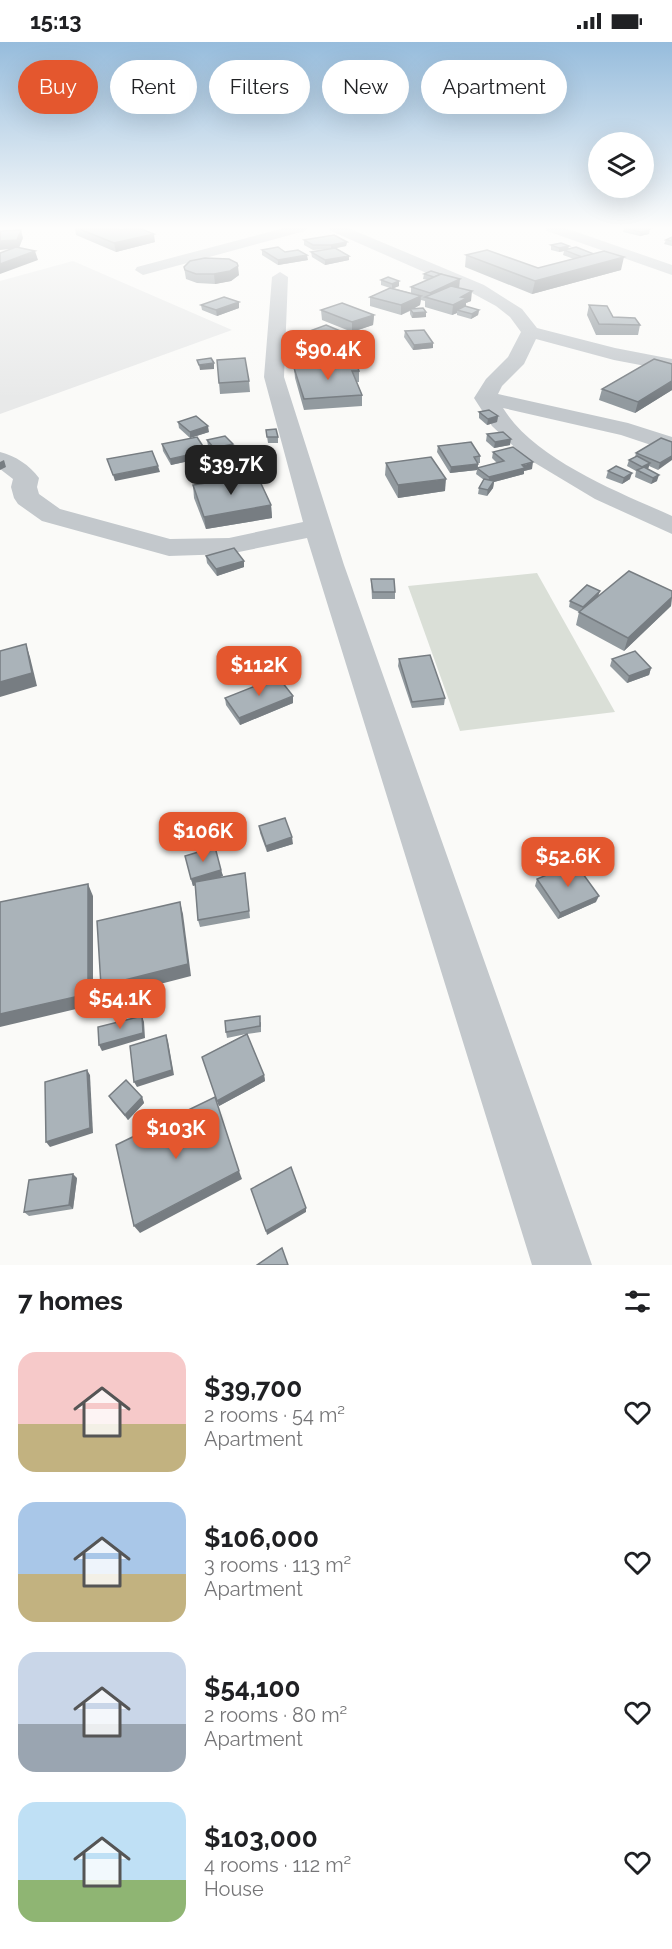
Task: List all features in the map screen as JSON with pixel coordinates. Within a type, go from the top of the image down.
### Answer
[{"type":"street","points":[[280,285],[274,377],[318,527],[562,1265]]},
{"type":"street","points":[[469,285],[502,302],[516,314],[530,332],[614,354],[672,365]]},
{"type":"street","points":[[485,398],[493,383],[517,360],[530,332]]},
{"type":"street","points":[[485,398],[628,430],[672,445]]},
{"type":"street","points":[[485,398],[501,423],[532,451],[602,493],[672,526]]},
{"type":"street","points":[[0,459],[21,471],[26,478],[24,487],[27,498],[51,515],[169,548],[229,546],[318,527]]},
{"type":"shaded area","points":[[0,285],[128,285],[232,330],[0,414]]},
{"type":"shaded area","points":[[537,573],[615,712],[460,731],[408,586]]},
{"type":"building","points":[[415,285],[447,285],[430,293],[411,287]]},
{"type":"building","points":[[451,286],[472,291],[461,297],[467,298],[453,305],[425,297]]},
{"type":"building","points":[[390,288],[421,296],[401,305],[370,297]]},
{"type":"building","points":[[224,297],[239,302],[216,310],[201,305]]},
{"type":"building","points":[[342,303],[374,315],[352,322],[321,310]]},
{"type":"building","points":[[589,305],[607,306],[613,317],[635,318],[640,325],[599,324]]},
{"type":"building","points":[[465,306],[479,310],[472,314],[457,310]]},
{"type":"building","points":[[423,308],[426,312],[413,313],[410,309]]},
{"type":"building","points":[[326,325],[338,330],[320,337],[307,332]]},
{"type":"building","points":[[424,330],[433,343],[414,345],[405,331]]},
{"type":"building","points":[[211,358],[214,363],[199,365],[197,360]]},
{"type":"building","points":[[245,358],[249,381],[219,383],[217,360]]},
{"type":"building","points":[[654,359],[672,364],[672,381],[638,402],[602,389]]},
{"type":"building","points":[[356,363],[359,371],[352,371],[362,395],[304,399],[294,368]]},
{"type":"building","points":[[489,410],[498,416],[488,419],[479,412]]},
{"type":"building","points":[[196,416],[208,426],[190,432],[178,422]]},
{"type":"building","points":[[276,429],[278,437],[267,437],[266,430]]},
{"type":"building","points":[[503,432],[511,439],[495,442],[487,434]]},
{"type":"building","points":[[225,436],[233,444],[214,448],[207,440]]},
{"type":"building","points":[[197,437],[206,451],[170,459],[162,444]]},
{"type":"building","points":[[661,438],[672,442],[672,456],[660,463],[636,453]]},
{"type":"building","points":[[471,442],[480,456],[474,457],[478,464],[451,467],[438,446]]},
{"type":"building","points":[[513,447],[533,462],[522,465],[525,468],[489,477],[477,468],[504,461],[493,452]]},
{"type":"building","points":[[152,451],[158,466],[113,475],[107,459]]},
{"type":"building","points":[[237,452],[243,460],[225,464],[220,456]]},
{"type":"building","points":[[637,456],[650,463],[642,467],[629,460]]},
{"type":"building","points":[[431,457],[446,479],[398,485],[386,463]]},
{"type":"building","points":[[616,466],[632,473],[624,478],[608,471]]},
{"type":"building","points":[[644,467],[659,475],[653,478],[637,470]]},
{"type":"building","points":[[257,475],[271,505],[204,517],[193,485]]},
{"type":"building","points":[[484,479],[494,481],[488,490],[479,488]]},
{"type":"building","points":[[234,548],[244,561],[216,569],[206,556]]},
{"type":"building","points":[[629,571],[672,591],[672,597],[628,638],[579,612]]},
{"type":"building","points":[[371,579],[394,579],[395,592],[373,592]]},
{"type":"building","points":[[587,585],[600,591],[583,607],[570,601]]},
{"type":"building","points":[[26,644],[32,673],[0,682],[0,651]]},
{"type":"building","points":[[635,651],[651,668],[629,676],[612,659]]},
{"type":"building","points":[[430,655],[445,698],[412,702],[399,659]]},
{"type":"building","points":[[278,677],[293,696],[239,718],[225,698]]},
{"type":"building","points":[[285,818],[292,837],[266,846],[259,826]]},
{"type":"building","points":[[215,847],[221,870],[191,879],[185,856]]},
{"type":"building","points":[[575,863],[599,896],[560,913],[537,879]]},
{"type":"building","points":[[245,873],[249,911],[198,920],[195,882]]},
{"type":"building","points":[[88,884],[88,994],[0,1014],[0,902]]},
{"type":"building","points":[[180,902],[188,964],[101,986],[97,921]]},
{"type":"building","points":[[142,1016],[143,1033],[99,1045],[98,1027]]},
{"type":"building","points":[[260,1016],[260,1026],[226,1032],[225,1021]]},
{"type":"building","points":[[247,1034],[264,1075],[217,1101],[202,1057]]},
{"type":"building","points":[[166,1035],[172,1070],[134,1082],[130,1046]]},
{"type":"building","points":[[87,1070],[90,1128],[46,1142],[45,1082]]},
{"type":"building","points":[[126,1080],[142,1097],[125,1115],[109,1096]]},
{"type":"building","points":[[215,1097],[239,1171],[134,1226],[116,1145]]},
{"type":"building","points":[[291,1167],[306,1208],[266,1231],[251,1189]]},
{"type":"building","points":[[73,1174],[69,1205],[24,1212],[29,1180]]},
{"type":"building","points":[[282,1248],[288,1265],[257,1265]]}]
